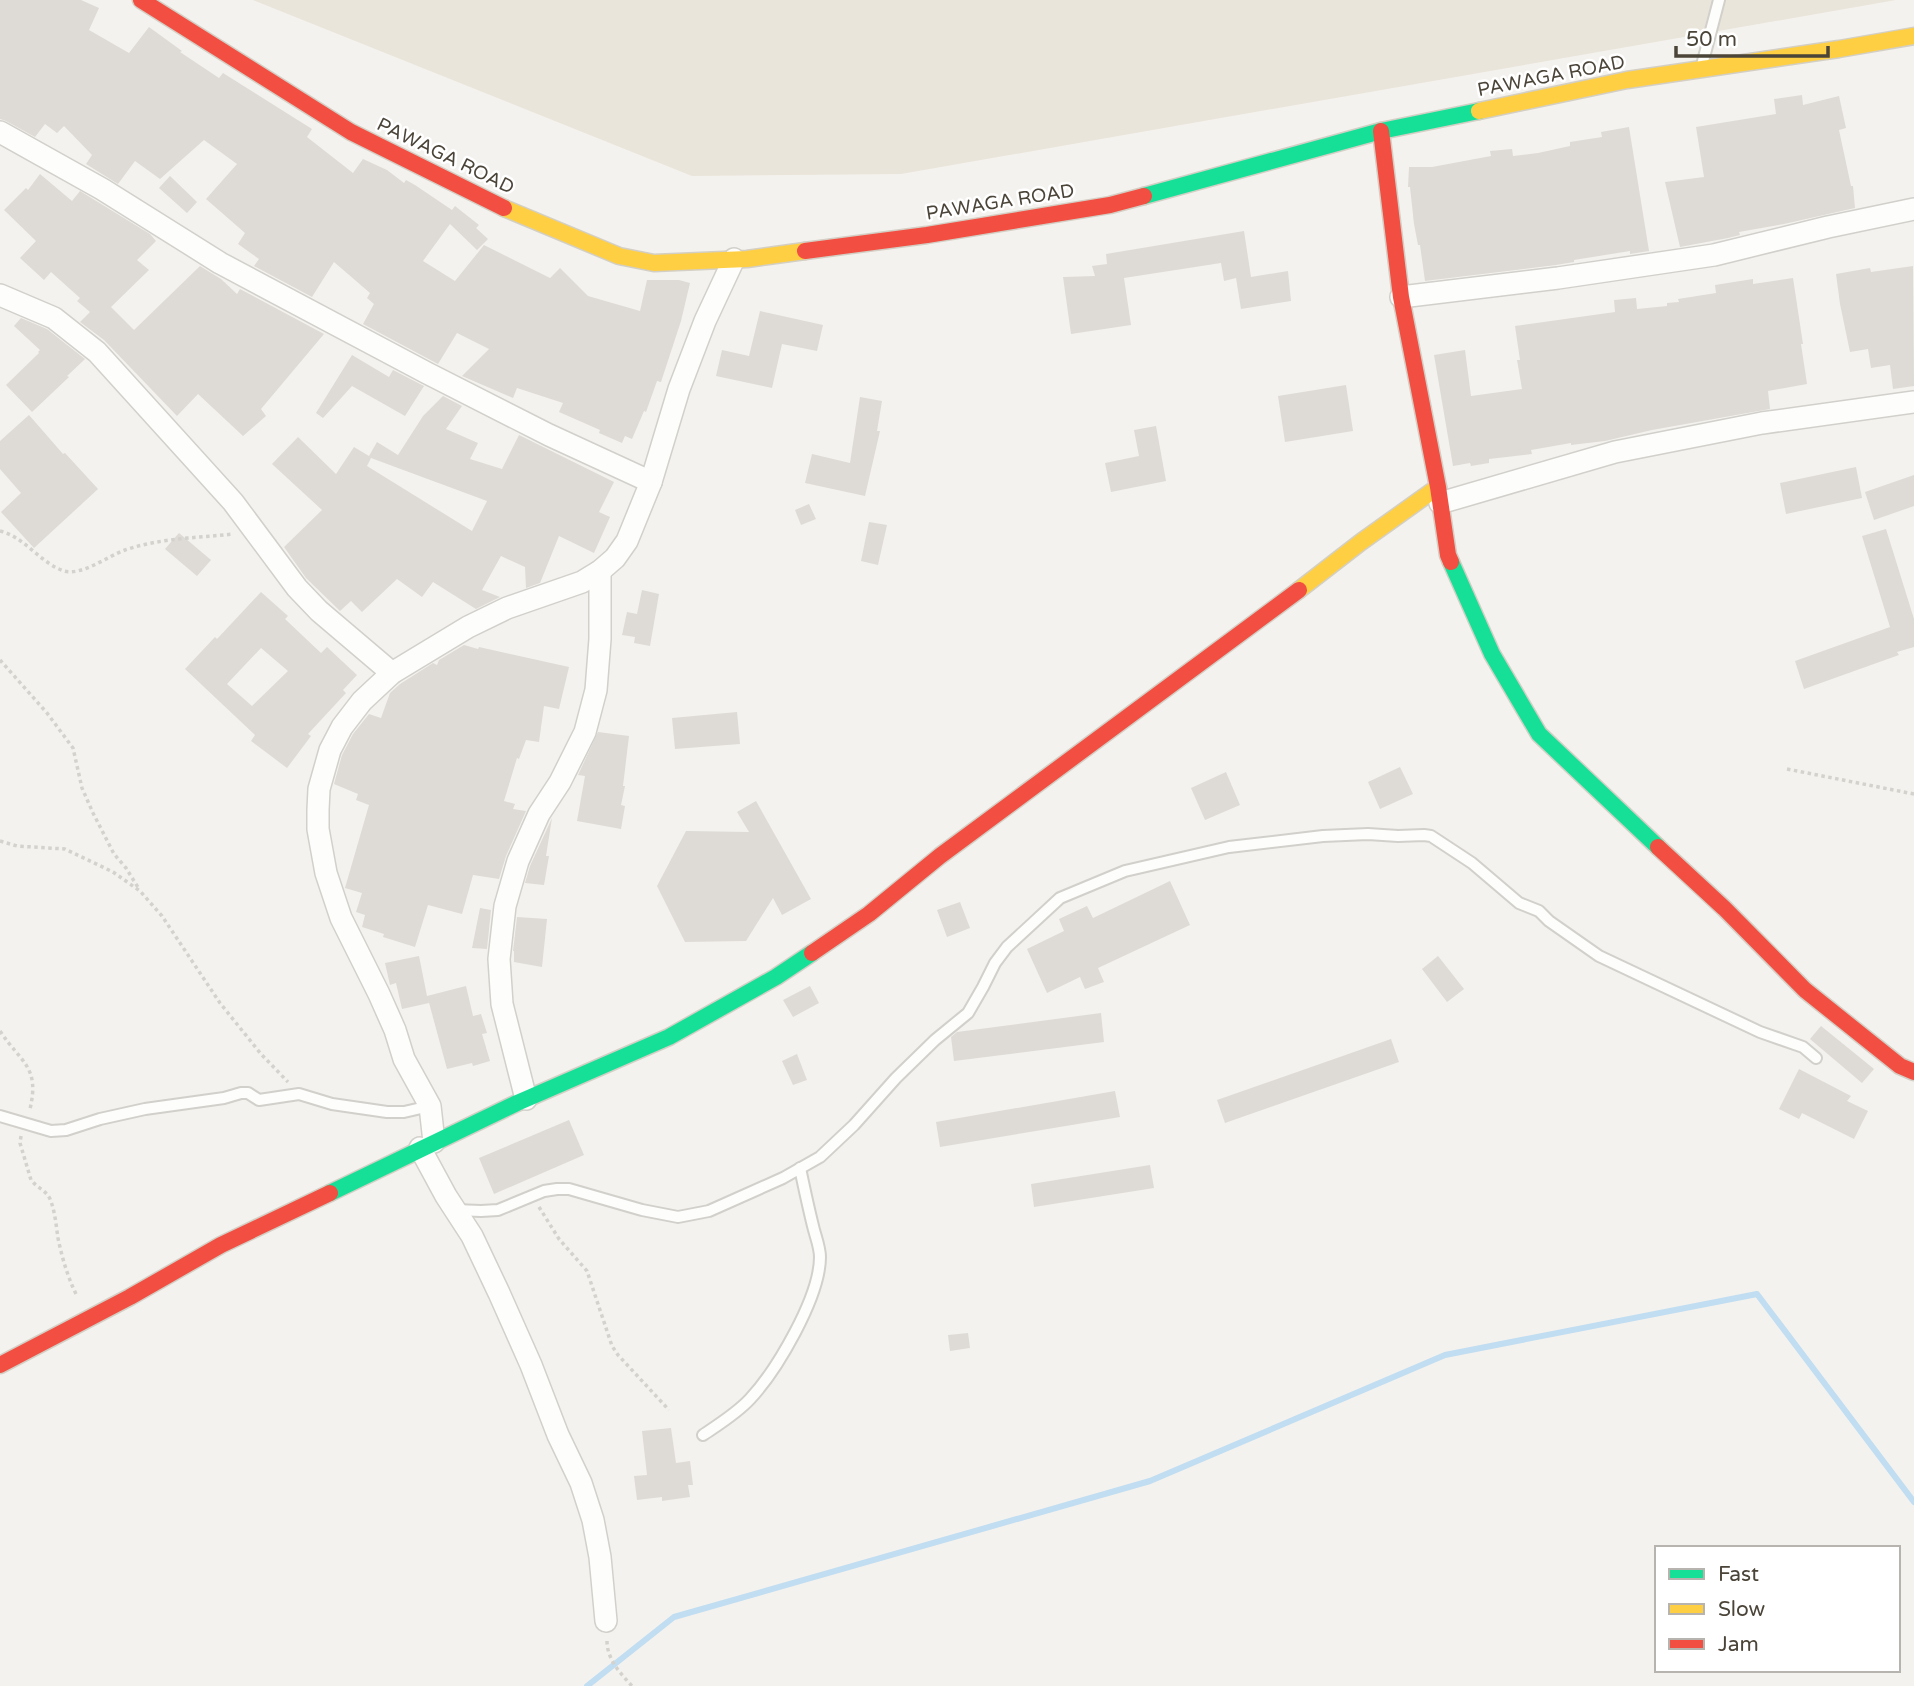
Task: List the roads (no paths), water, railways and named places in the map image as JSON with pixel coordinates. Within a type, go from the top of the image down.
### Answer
[{"type":"street","name":"PAWAGA ROAD","points":[[141,0],[351,132],[510,211],[619,256],[654,263],[734,259],[927,235],[1110,205],[1381,131],[1627,80],[1914,36]]},
{"type":"street","points":[[1381,131],[1401,297],[1448,555],[1492,654],[1539,734],[1724,908],[1805,990],[1900,1066],[1914,1072]]},
{"type":"street","points":[[0,132],[102,188],[220,263],[464,392],[651,482]]},
{"type":"street","points":[[1401,297],[1714,255],[1914,209]]},
{"type":"street","points":[[606,1621],[600,1556],[593,1520],[581,1483],[499,1293],[472,1236],[455,1210],[427,1145],[430,1106],[404,1059],[379,994],[341,918],[326,873],[318,829],[319,789],[330,750],[342,727],[362,701],[392,673],[468,627],[507,608],[582,582],[615,558],[627,541],[651,482],[679,389],[705,321],[734,259]]},
{"type":"street","points":[[0,295],[54,318],[97,352],[233,502],[297,588],[319,611],[392,673]]},
{"type":"street","points":[[0,1365],[221,1245],[526,1099],[669,1037],[776,976],[869,914],[940,856],[1271,612],[1361,542],[1439,495],[1615,452],[1762,423],[1914,402]]},
{"type":"street","points":[[526,1099],[502,1004],[499,959],[505,906],[518,861],[539,814],[560,782],[585,732],[596,690],[600,639],[600,571]]},
{"type":"lane","points":[[1701,70],[1719,0]]},
{"type":"lane","points":[[455,1210],[498,1210],[556,1189],[569,1189],[642,1210],[678,1217],[709,1211],[820,1157],[935,1040],[968,1013],[995,962],[1007,947],[1060,898],[1125,871],[1229,847],[1323,836],[1431,836],[1472,863],[1518,902],[1539,911],[1599,956],[1748,1027],[1803,1047],[1816,1058]]},
{"type":"lane","points":[[0,1116],[51,1131],[66,1130],[145,1109],[241,1093],[248,1093],[259,1100],[299,1094],[332,1104],[387,1112],[404,1112],[430,1106]]},
{"type":"lane","points":[[703,1435],[735,1413],[774,1370],[808,1304],[820,1254],[800,1168]]},
{"type":"waterway","points":[[587,1686],[674,1617],[1150,1481],[1445,1355],[1757,1294],[1914,1502]]}]
